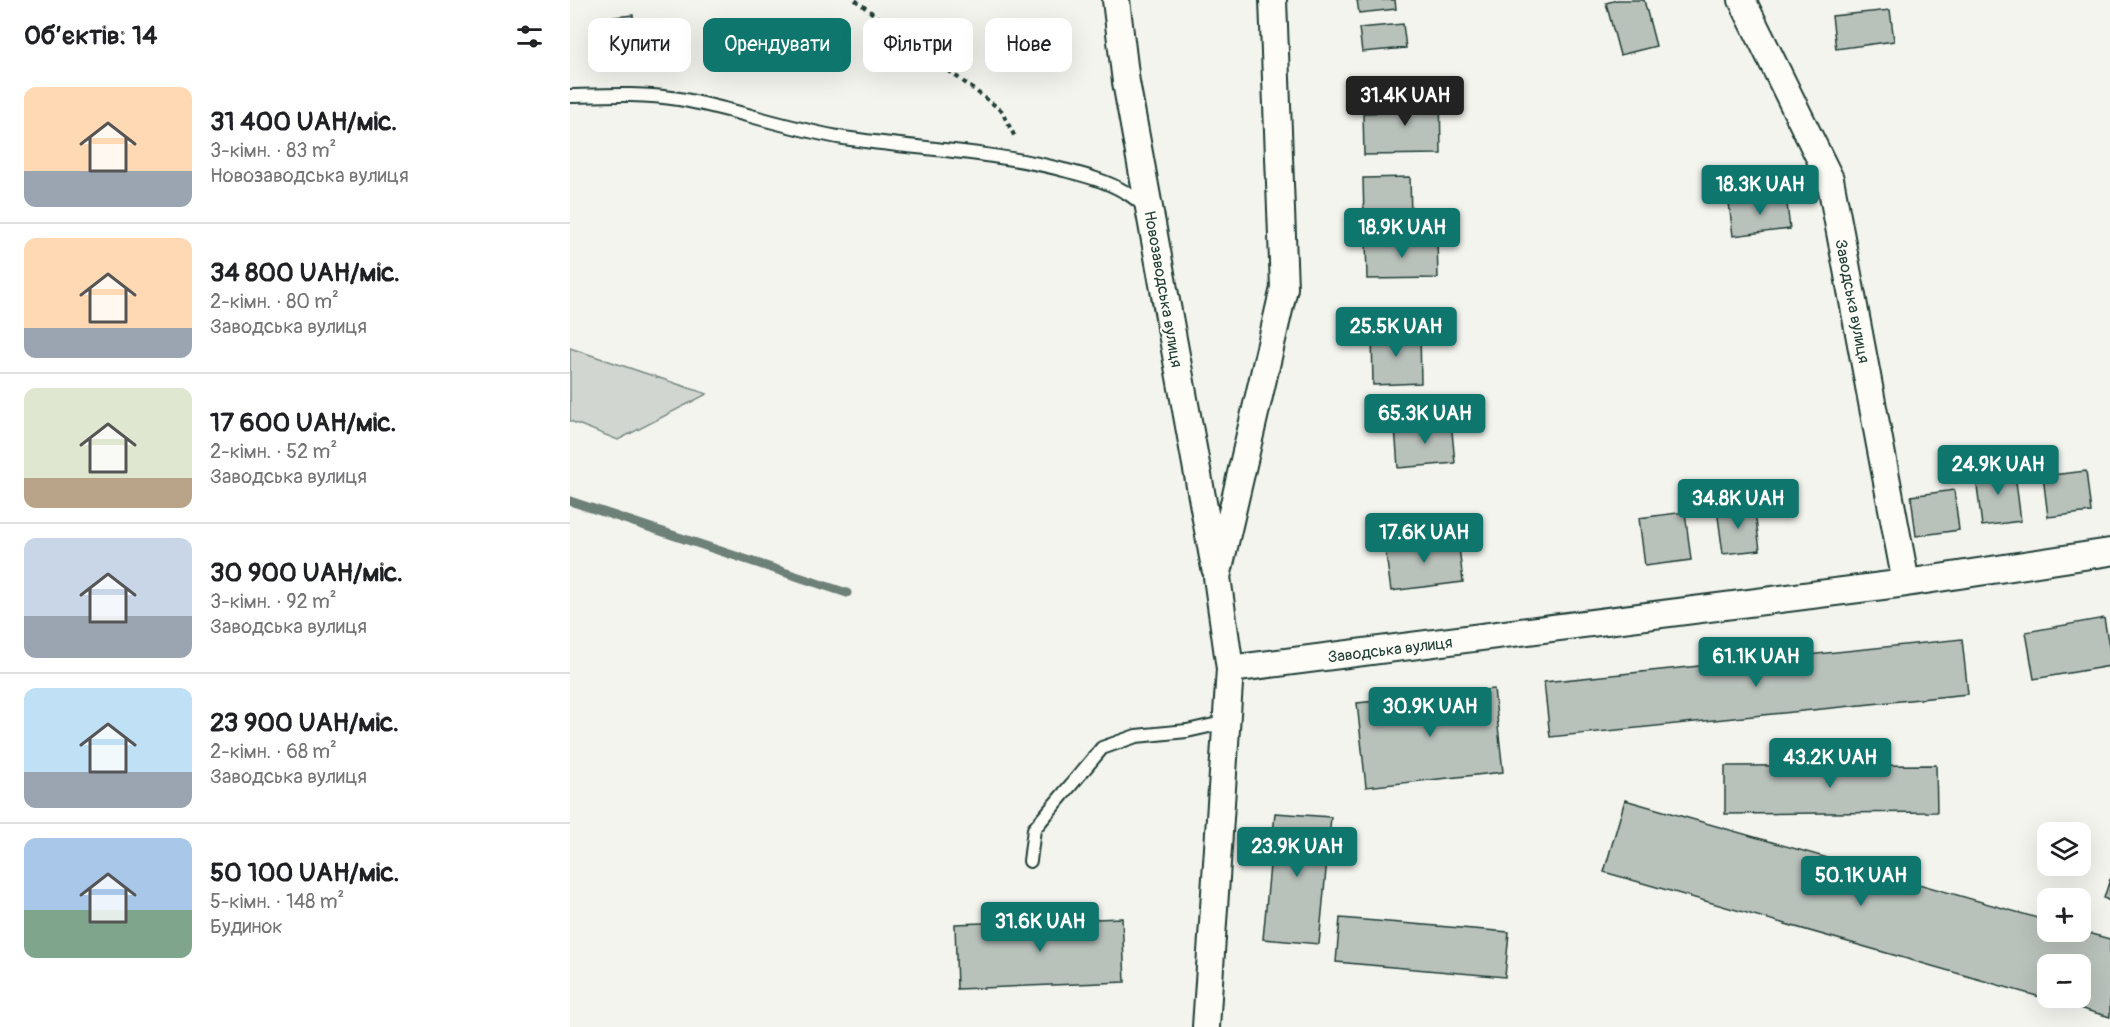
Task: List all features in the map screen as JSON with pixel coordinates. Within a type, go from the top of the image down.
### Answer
[{"type":"street","name":"Новозаводська вулиця","points":[[1116,0],[1126,82],[1217,577],[1230,669]]},
{"type":"street","name":"Новозаводська вулиця","points":[[1217,577],[1284,288],[1273,0]]},
{"type":"street","name":"Заводська вулиця","points":[[1742,0],[1830,179],[1906,583]]},
{"type":"street","name":"Заводська вулиця","points":[[1230,669],[1906,583],[2110,552]]},
{"type":"street","points":[[1206,1027],[1230,669]]},
{"type":"lane","points":[[570,96],[628,94],[677,98],[843,138],[940,148],[1027,161],[1096,178],[1125,192],[1150,211]]},
{"type":"lane","points":[[1030,861],[1034,829],[1102,748],[1136,736],[1187,731],[1227,722]]},
{"type":"path","points":[[855,0],[1001,110],[1027,161]]},
{"type":"shaded area","points":[[570,348],[707,394],[618,440],[570,421]]},
{"type":"building","points":[[1357,0],[1395,0],[1396,9],[1359,13]]},
{"type":"building","points":[[1617,0],[1644,0],[1656,46],[1620,55],[1606,3]]},
{"type":"building","points":[[1890,10],[1894,41],[1836,49],[1832,16]]},
{"type":"building","points":[[633,15],[633,18],[604,18]]},
{"type":"building","points":[[1403,24],[1406,48],[1362,52],[1359,28]]},
{"type":"building","points":[[1396,94],[1440,94],[1441,154],[1364,155],[1363,113],[1396,112]]},
{"type":"building","points":[[1410,177],[1411,217],[1364,218],[1363,178]]},
{"type":"building","points":[[1786,196],[1790,229],[1733,236],[1729,203]]},
{"type":"building","points":[[1437,239],[1438,278],[1367,279],[1366,241]]},
{"type":"building","points":[[1420,332],[1421,383],[1373,385],[1372,333]]},
{"type":"building","points":[[1451,421],[1455,463],[1398,468],[1395,426]]},
{"type":"building","points":[[2014,466],[2021,521],[1982,526],[1975,470]]},
{"type":"building","points":[[2086,471],[2091,512],[2048,517],[2043,476]]},
{"type":"building","points":[[1954,490],[1959,530],[1916,536],[1911,496]]},
{"type":"building","points":[[1754,505],[1760,550],[1723,554],[1717,509]]},
{"type":"building","points":[[1685,512],[1691,560],[1645,566],[1639,518]]},
{"type":"building","points":[[1458,538],[1463,582],[1391,591],[1385,547]]},
{"type":"building","points":[[2104,618],[2110,666],[2034,679],[2026,632]]},
{"type":"building","points":[[1962,639],[1968,694],[1550,737],[1544,682]]},
{"type":"building","points":[[1494,689],[1503,772],[1366,787],[1357,703]]},
{"type":"building","points":[[1936,765],[1937,812],[1725,814],[1725,766]]},
{"type":"building","points":[[1625,800],[2037,918],[2037,942],[2091,942],[2091,934],[2110,939],[2110,1017],[2079,1008],[2091,1008],[2091,954],[2037,954],[2037,996],[1604,872]]},
{"type":"building","points":[[1275,813],[1331,817],[1319,944],[1263,939]]},
{"type":"building","points":[[2110,879],[2110,901],[2104,898]]},
{"type":"building","points":[[1122,918],[1125,982],[957,989],[955,924]]},
{"type":"building","points":[[1340,918],[1509,932],[1505,977],[1336,962]]},
{"type":"waterway","points":[[570,501],[847,593]]}]
